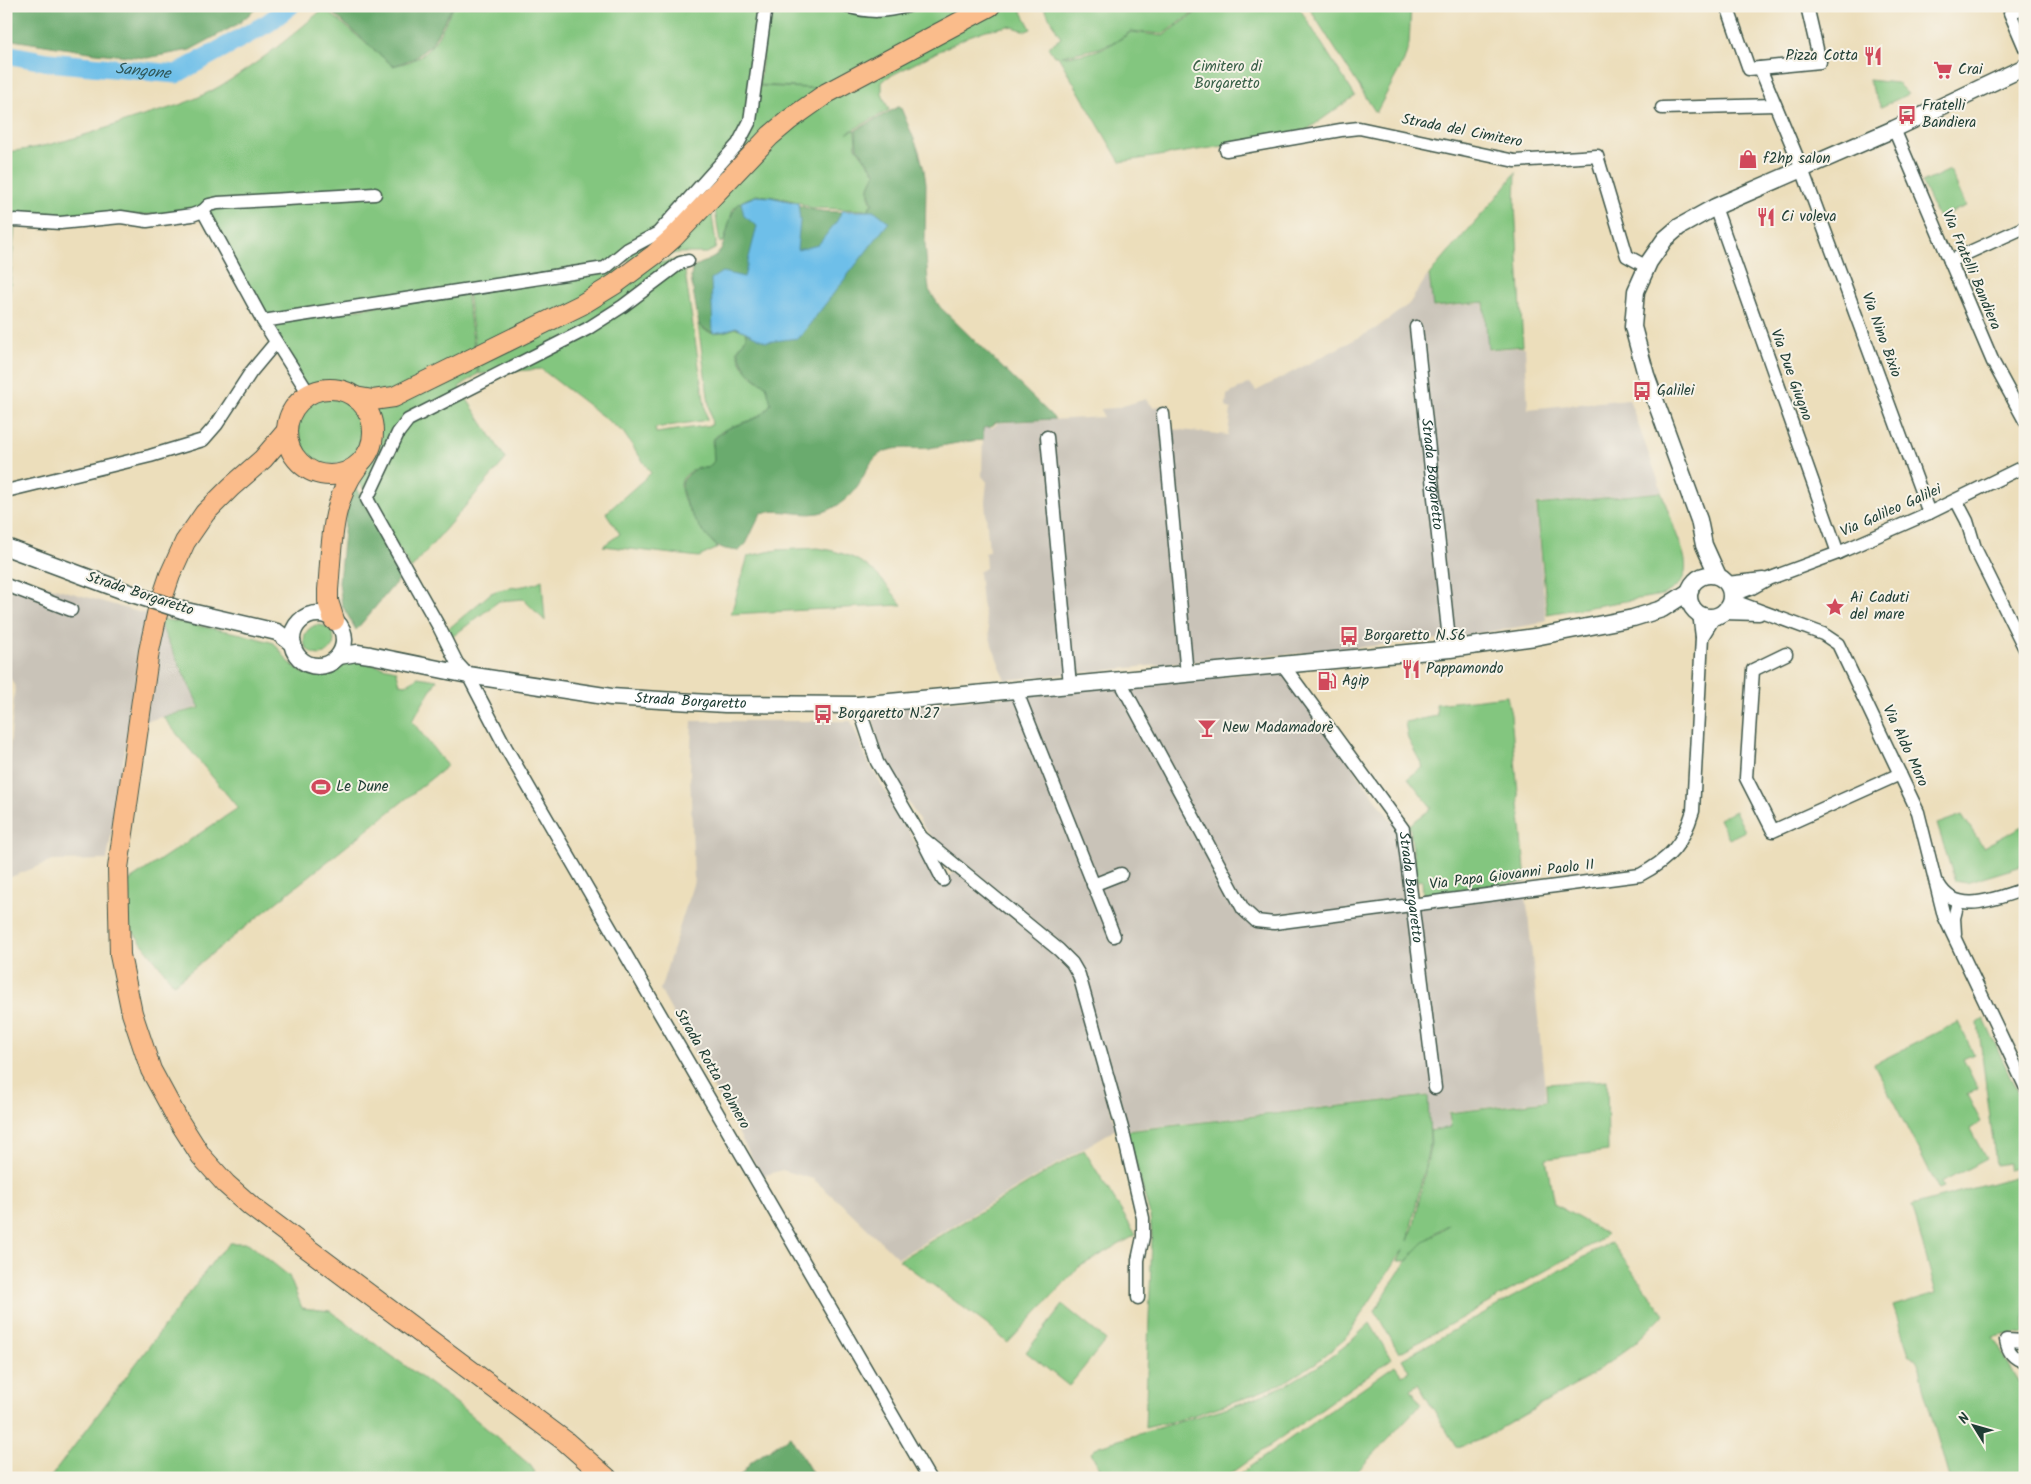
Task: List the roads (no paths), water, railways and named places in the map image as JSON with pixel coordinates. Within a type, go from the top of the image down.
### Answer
[{"type":"main road","points":[[359,464],[344,473],[328,476],[308,470],[299,463],[292,454],[286,432],[288,421],[300,401],[309,394],[333,389],[355,397],[373,400],[394,397],[581,305],[615,284],[654,255],[673,238],[770,136],[809,104],[827,92],[990,6]]},
{"type":"main road","points":[[355,397],[367,410],[371,418],[373,436]]},
{"type":"main road","points":[[334,620],[328,601],[328,590],[335,512],[344,486],[366,456],[377,420],[394,397]]},
{"type":"main road","points":[[286,432],[263,459],[205,513],[185,542],[170,575],[158,614],[149,651],[118,868],[120,955],[132,1013],[151,1070],[177,1118],[201,1156],[226,1184],[252,1207],[565,1441],[607,1478]]},
{"type":"main road","points":[[231,487],[270,466],[286,462],[299,463]]},
{"type":"main road","points":[[319,474],[329,490],[335,512]]},
{"type":"main road","points":[[314,615],[328,590]]},
{"type":"street","points":[[263,321],[605,268],[628,249],[658,233],[738,144],[750,122],[766,6]]},
{"type":"street","points":[[846,6],[866,12],[881,12],[908,6]]},
{"type":"street","points":[[1727,6],[1749,69],[1820,62],[1808,6]]},
{"type":"street","points":[[2025,7],[2010,13],[2025,48]]},
{"type":"street","points":[[1717,601],[1699,520],[1646,375],[1633,328],[1636,291],[1647,267],[1665,239],[1679,227],[1716,207],[1894,128],[2025,67]]},
{"type":"street","name":"Via Nino Bixio","points":[[1760,68],[1802,169],[1929,512]]},
{"type":"street","points":[[1662,108],[1775,105]]},
{"type":"street","name":"Strada del Cimitero","points":[[1226,150],[1359,128],[1515,161],[1597,156],[1627,256],[1647,267]]},
{"type":"street","name":"Via Fratelli Bandiera","points":[[1894,128],[1993,362],[2025,421]]},
{"type":"street","points":[[6,222],[15,220],[60,222],[121,217],[147,221],[192,215],[203,211],[209,205],[218,203],[375,194]]},
{"type":"street","name":"Via Due Giugno","points":[[1716,207],[1838,553]]},
{"type":"street","points":[[203,211],[263,321],[309,394]]},
{"type":"street","points":[[1950,261],[2025,227]]},
{"type":"street","name":"Strada Rotta Palmero","points":[[688,261],[680,262],[623,306],[587,329],[408,420],[398,432],[367,499],[439,626],[457,663],[468,675],[506,748],[929,1478]]},
{"type":"street","name":"Strada Borgaretto","points":[[1416,327],[1450,649]]},
{"type":"street","points":[[6,490],[150,456],[203,440],[217,424],[250,372],[276,342]]},
{"type":"street","points":[[1162,414],[1187,675]]},
{"type":"street","points":[[1047,437],[1070,685]]},
{"type":"street","name":"Via Galileo Galilei","points":[[1717,601],[1768,579],[1838,553],[1956,500],[2025,466]]},
{"type":"street","points":[[1956,500],[1967,521],[1975,548],[2025,649]]},
{"type":"street","points":[[1704,545],[1690,600],[1717,601]]},
{"type":"street","name":"Strada Borgaretto","points":[[6,546],[132,594],[182,610],[294,637]]},
{"type":"street","points":[[1694,585],[1707,575],[1717,601]]},
{"type":"street","name":"Via Galileo Galilei","points":[[1717,601],[1752,588],[1768,579]]},
{"type":"street","points":[[6,585],[70,610]]},
{"type":"street","name":"Strada Borgaretto","points":[[1662,609],[1694,585]]},
{"type":"street","points":[[1749,607],[1747,598],[1752,588]]},
{"type":"street","name":"Strada Borgaretto","points":[[339,656],[370,655],[468,675],[611,697],[725,704],[858,705],[1450,649],[1535,637],[1632,618],[1662,609],[1717,601]]},
{"type":"street","name":"Via Aldo Moro","points":[[1717,601],[1749,607],[1765,614]]},
{"type":"street","name":"Via Aldo Moro","points":[[1717,601],[1765,614],[1823,634],[1838,644],[1918,812],[1944,916],[2025,1086]]},
{"type":"street","name":"Via Papa Giovanni Paolo II","points":[[1120,681],[1243,909],[1256,921],[1274,923],[1640,875],[1658,866],[1680,844],[1688,828],[1693,811],[1702,637],[1717,601]]},
{"type":"street","points":[[314,615],[326,616],[334,620],[341,627],[344,638],[343,648],[339,656],[326,665],[312,666],[298,657],[294,637],[301,622],[314,615]]},
{"type":"street","name":"Strada Borgaretto","points":[[344,638],[370,655]]},
{"type":"street","points":[[1786,654],[1753,670],[1746,778],[1773,831],[1900,774]]},
{"type":"street","name":"Strada Borgaretto","points":[[1283,665],[1403,829],[1435,1088]]},
{"type":"street","points":[[1016,690],[1114,936]]},
{"type":"street","points":[[858,705],[877,762],[943,880]]},
{"type":"street","points":[[920,837],[1059,950],[1072,963],[1079,976],[1122,1128],[1143,1218],[1143,1237],[1138,1260],[1138,1298]]},
{"type":"street","points":[[1093,885],[1121,874]]},
{"type":"street","points":[[1936,881],[1942,892],[1958,902],[1975,902],[2025,889]]},
{"type":"street","name":"Via Aldo Moro","points":[[1956,940],[1954,918],[1958,902]]},
{"type":"street","points":[[2025,1340],[2006,1340],[2008,1349],[2016,1359],[2025,1362]]},
{"type":"water","points":[[756,196],[798,203],[800,221],[797,250],[818,245],[837,221],[842,211],[875,211],[889,222],[799,338],[766,342],[736,327],[713,333],[711,279],[722,272],[744,277],[757,226],[744,216],[741,202]]},
{"type":"waterway","name":"Sangone","points":[[6,54],[48,62],[176,74],[268,23],[290,6]]},
{"type":"place","name":"Pizza Cotta","points":[[1873,56]]},
{"type":"place","name":"Crai","points":[[1943,70]]},
{"type":"place","name":"Fratelli Bandiera","points":[[1907,115]]},
{"type":"place","name":"f2hp salon","points":[[1748,159]]},
{"type":"place","name":"Ci voleva","points":[[1766,217]]},
{"type":"place","name":"Galilei","points":[[1642,391]]},
{"type":"place","name":"Ai Caduti del mare","points":[[1835,607]]},
{"type":"place","name":"Borgaretto N.56","points":[[1349,636]]},
{"type":"place","name":"Pappamondo","points":[[1411,669]]},
{"type":"place","name":"Agip","points":[[1327,681]]},
{"type":"place","name":"Borgaretto N.27","points":[[823,714]]},
{"type":"place","name":"New Madamadorè","points":[[1207,728]]},
{"type":"place","name":"Le Dune","points":[[321,787]]},
{"type":"park label","name":"Cimitero di Borgaretto","points":[[1227,76]]}]
